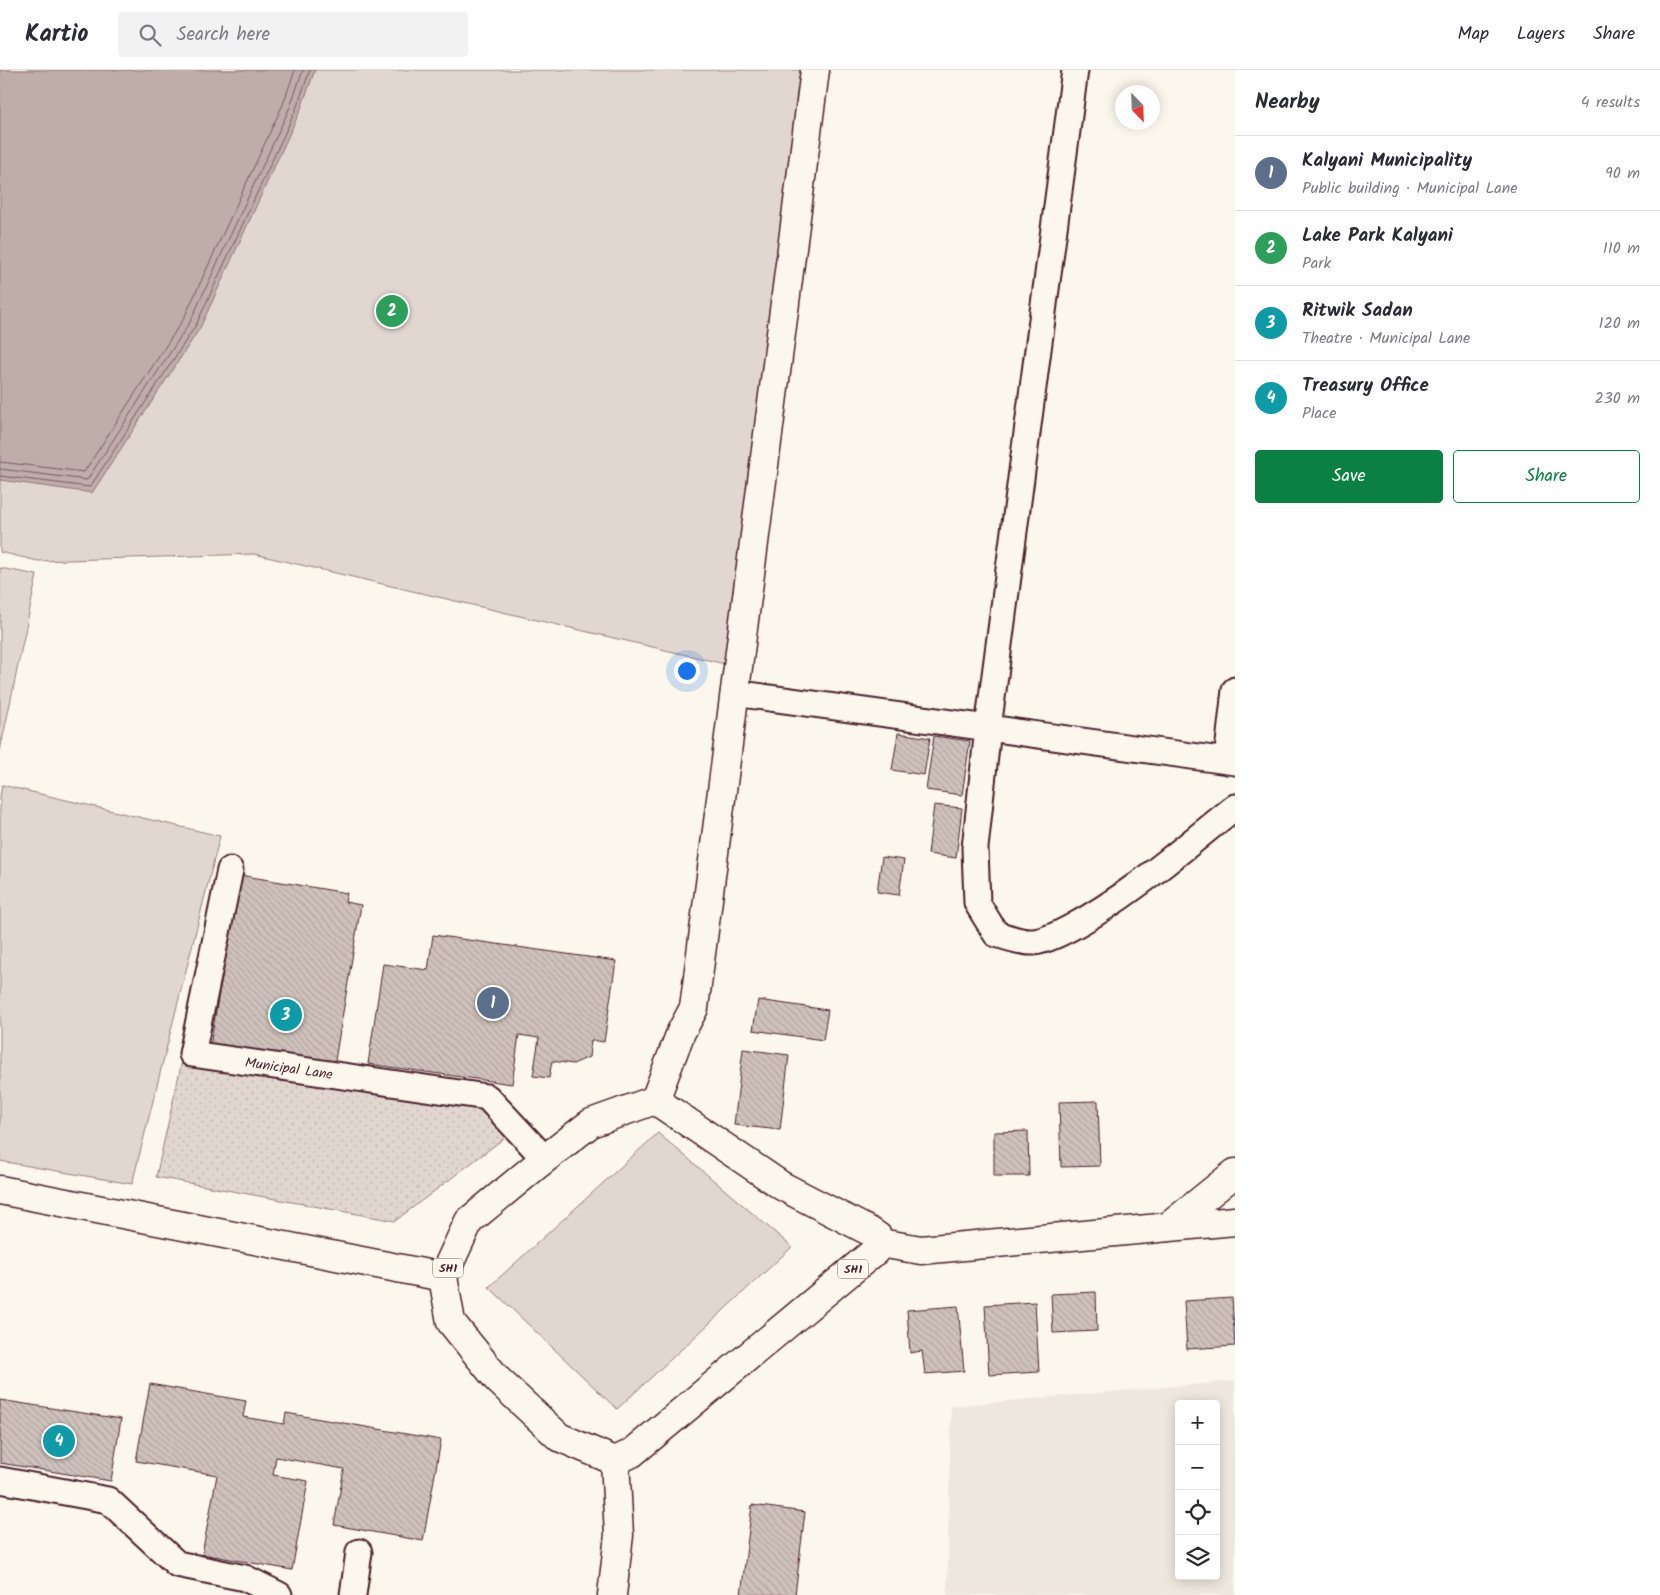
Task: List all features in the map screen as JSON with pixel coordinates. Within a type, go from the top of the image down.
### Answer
[{"type":"main road","points":[[655,1100],[681,1032],[694,1008],[815,70]]},
{"type":"main road","name":"SH1","points":[[655,1100],[782,1186],[869,1231],[878,1237],[880,1243],[875,1251],[632,1453],[615,1461],[559,1437],[498,1380],[451,1322],[443,1277],[469,1221],[591,1124],[655,1100]]},
{"type":"main road","points":[[1168,1227],[1235,1173]]},
{"type":"main road","points":[[0,1190],[443,1277]]},
{"type":"main road","name":"SH1","points":[[880,1243],[920,1250],[1235,1221]]},
{"type":"main road","points":[[612,1595],[619,1535],[615,1461]]},
{"type":"street","points":[[1075,70],[988,728],[975,848],[977,903],[996,934],[1033,942],[1060,933],[1121,897],[1235,807]]},
{"type":"street","points":[[734,693],[1231,762],[1235,690]]},
{"type":"street","name":"Municipal Lane","points":[[230,870],[192,1054],[487,1097],[545,1159]]},
{"type":"street","points":[[0,1480],[108,1500],[177,1564],[245,1578],[279,1595]]},
{"type":"street","points":[[353,1595],[359,1552]]},
{"type":"shaded area","points":[[0,70],[816,70],[738,667],[254,554],[38,561],[0,552]]},
{"type":"shaded area","points":[[0,568],[37,575],[0,751]]},
{"type":"shaded area","points":[[2,785],[220,836],[132,1184],[0,1161],[0,797]]},
{"type":"shaded area","points":[[182,1061],[481,1105],[507,1136],[395,1221],[156,1177]]},
{"type":"shaded area","points":[[658,1133],[792,1247],[617,1409],[489,1287]]},
{"type":"shaded area","points":[[1235,1381],[1235,1595],[947,1595],[951,1406]]},
{"type":"water","points":[[0,70],[315,70],[300,111],[200,328],[92,493],[0,480]]},
{"type":"building","points":[[898,733],[930,738],[924,775],[892,770]]},
{"type":"building","points":[[934,736],[970,741],[962,795],[926,790]]},
{"type":"building","points":[[934,805],[962,808],[956,858],[928,854]]},
{"type":"building","points":[[882,857],[904,860],[899,895],[877,892]]},
{"type":"building","points":[[239,875],[347,893],[345,902],[361,905],[333,1072],[209,1052]]},
{"type":"building","points":[[433,935],[616,961],[604,1042],[591,1040],[589,1057],[573,1064],[552,1061],[549,1078],[533,1076],[539,1038],[519,1035],[512,1084],[368,1064],[383,964],[428,970]]},
{"type":"building","points":[[758,1000],[828,1010],[823,1040],[753,1030]]},
{"type":"building","points":[[743,1049],[789,1055],[780,1130],[734,1125]]},
{"type":"building","points":[[1098,1101],[1100,1166],[1061,1167],[1059,1102]]},
{"type":"building","points":[[1028,1131],[1029,1176],[994,1176],[994,1132]]},
{"type":"building","points":[[1096,1292],[1097,1331],[1053,1333],[1051,1294]]},
{"type":"building","points":[[1232,1298],[1235,1346],[1187,1349],[1184,1301]]},
{"type":"building","points":[[1035,1302],[1039,1372],[989,1375],[985,1305]]},
{"type":"building","points":[[958,1306],[964,1371],[925,1374],[922,1351],[910,1353],[907,1310]]},
{"type":"building","points":[[150,1384],[246,1401],[243,1417],[284,1424],[286,1413],[441,1440],[423,1541],[334,1525],[344,1469],[276,1457],[273,1475],[308,1481],[292,1570],[202,1554],[217,1475],[136,1461]]},
{"type":"building","points":[[0,1400],[121,1419],[111,1481],[0,1463]]},
{"type":"building","points":[[752,1505],[805,1512],[795,1595],[741,1595]]},
{"type":"place","name":"Lake Park Kalyani","points":[[392,311]]},
{"type":"place","name":"Kalyani Municipality","points":[[493,1003]]},
{"type":"place","name":"Ritwik Sadan","points":[[286,1015]]},
{"type":"place","name":"Treasury Office","points":[[59,1441]]}]
